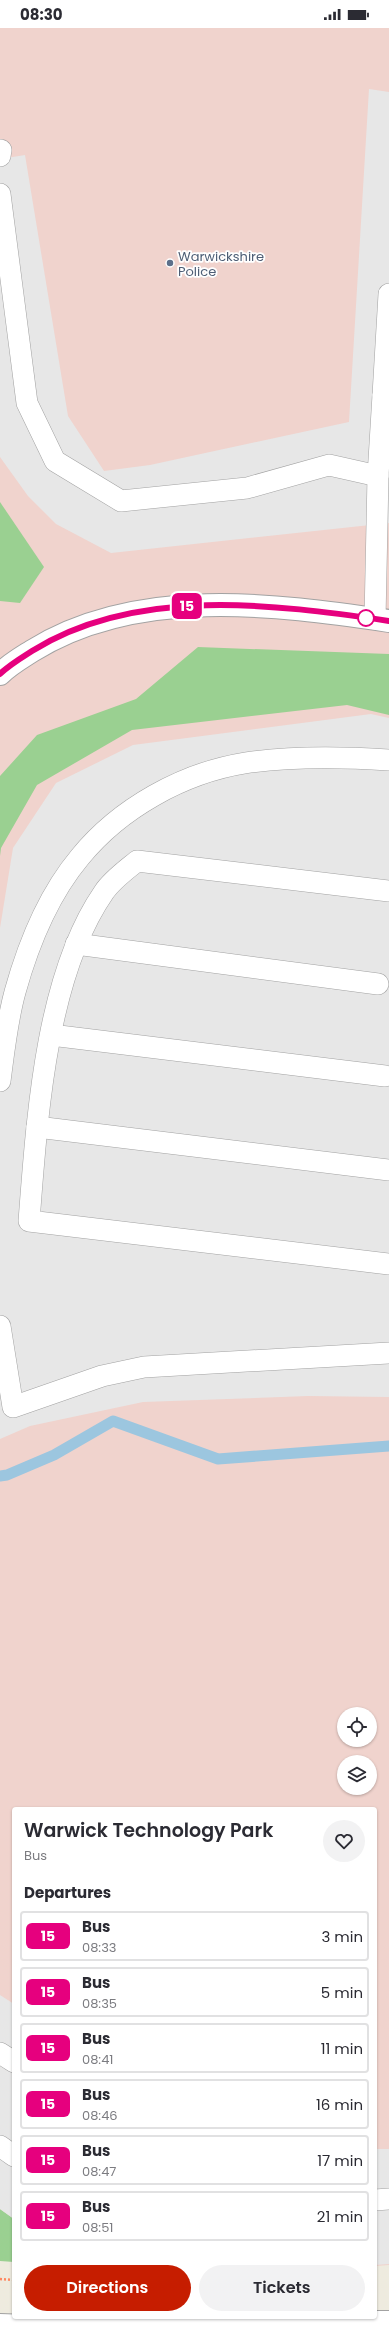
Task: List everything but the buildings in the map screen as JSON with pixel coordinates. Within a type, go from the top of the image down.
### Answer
[{"type":"street","points":[[0,674],[45,644],[76,629],[111,618],[186,606],[306,609],[382,620]]},
{"type":"street","points":[[0,2325],[136,2330],[247,2322],[389,2322]]},
{"type":"lane","points":[[0,194],[27,403],[55,461],[121,501],[247,488],[329,466],[378,476]]},
{"type":"lane","points":[[382,620],[378,476],[386,395],[389,294]]},
{"type":"lane","points":[[0,1081],[10,1015],[21,972],[34,938],[63,880],[80,856],[117,820],[155,795],[182,782],[212,771],[244,763],[313,758],[389,760]]},
{"type":"lane","points":[[389,891],[137,860],[104,891],[76,944],[62,985],[51,1035],[37,1127],[29,1221],[389,1264]]},
{"type":"lane","points":[[76,944],[378,984]]},
{"type":"lane","points":[[51,1035],[385,1076]]},
{"type":"lane","points":[[37,1127],[389,1170]]},
{"type":"lane","points":[[0,1326],[6,1408],[102,1376],[144,1367],[389,1354]]},
{"type":"lane","points":[[0,2052],[12,2061]]},
{"type":"lane","points":[[0,2146],[12,2155]]},
{"type":"lane","points":[[377,2200],[389,2199]]},
{"type":"path","points":[[0,2279],[12,2280]]},
{"type":"shaded area","points":[[0,28],[389,28],[389,2265],[377,2266],[377,1807],[12,1807],[12,2218],[0,2209]]},
{"type":"shaded area","points":[[369,89],[389,92],[389,523],[111,553],[56,524],[28,496],[0,457],[0,159],[25,155],[68,416],[104,471],[150,465],[349,422]]},
{"type":"shaded area","points":[[371,714],[389,718],[389,1397],[308,1396],[143,1402],[30,1426],[0,1439],[0,928],[13,848],[56,783],[133,745]]},
{"type":"shaded area","points":[[0,1995],[12,2003],[12,2218],[0,2209]]},
{"type":"shaded area","points":[[377,2149],[389,2149],[389,2264],[377,2265]]},
{"type":"green space","points":[[0,502],[44,567],[20,603],[0,601]]},
{"type":"green space","points":[[198,647],[389,654],[389,715],[347,705],[132,730],[37,785],[1,848],[0,856],[0,776],[37,735],[136,699]]},
{"type":"green space","points":[[0,2209],[12,2218],[12,2262],[0,2261]]},
{"type":"waterway","points":[[0,1476],[7,1475],[54,1455],[113,1421],[218,1459],[389,1446]]},
{"type":"bus line","name":"15","points":[[0,674],[6,668],[45,644],[76,629],[111,618],[186,606],[247,606],[306,609],[389,621]]},
{"type":"place","name":"Warwickshire Police","points":[[170,263]]}]
